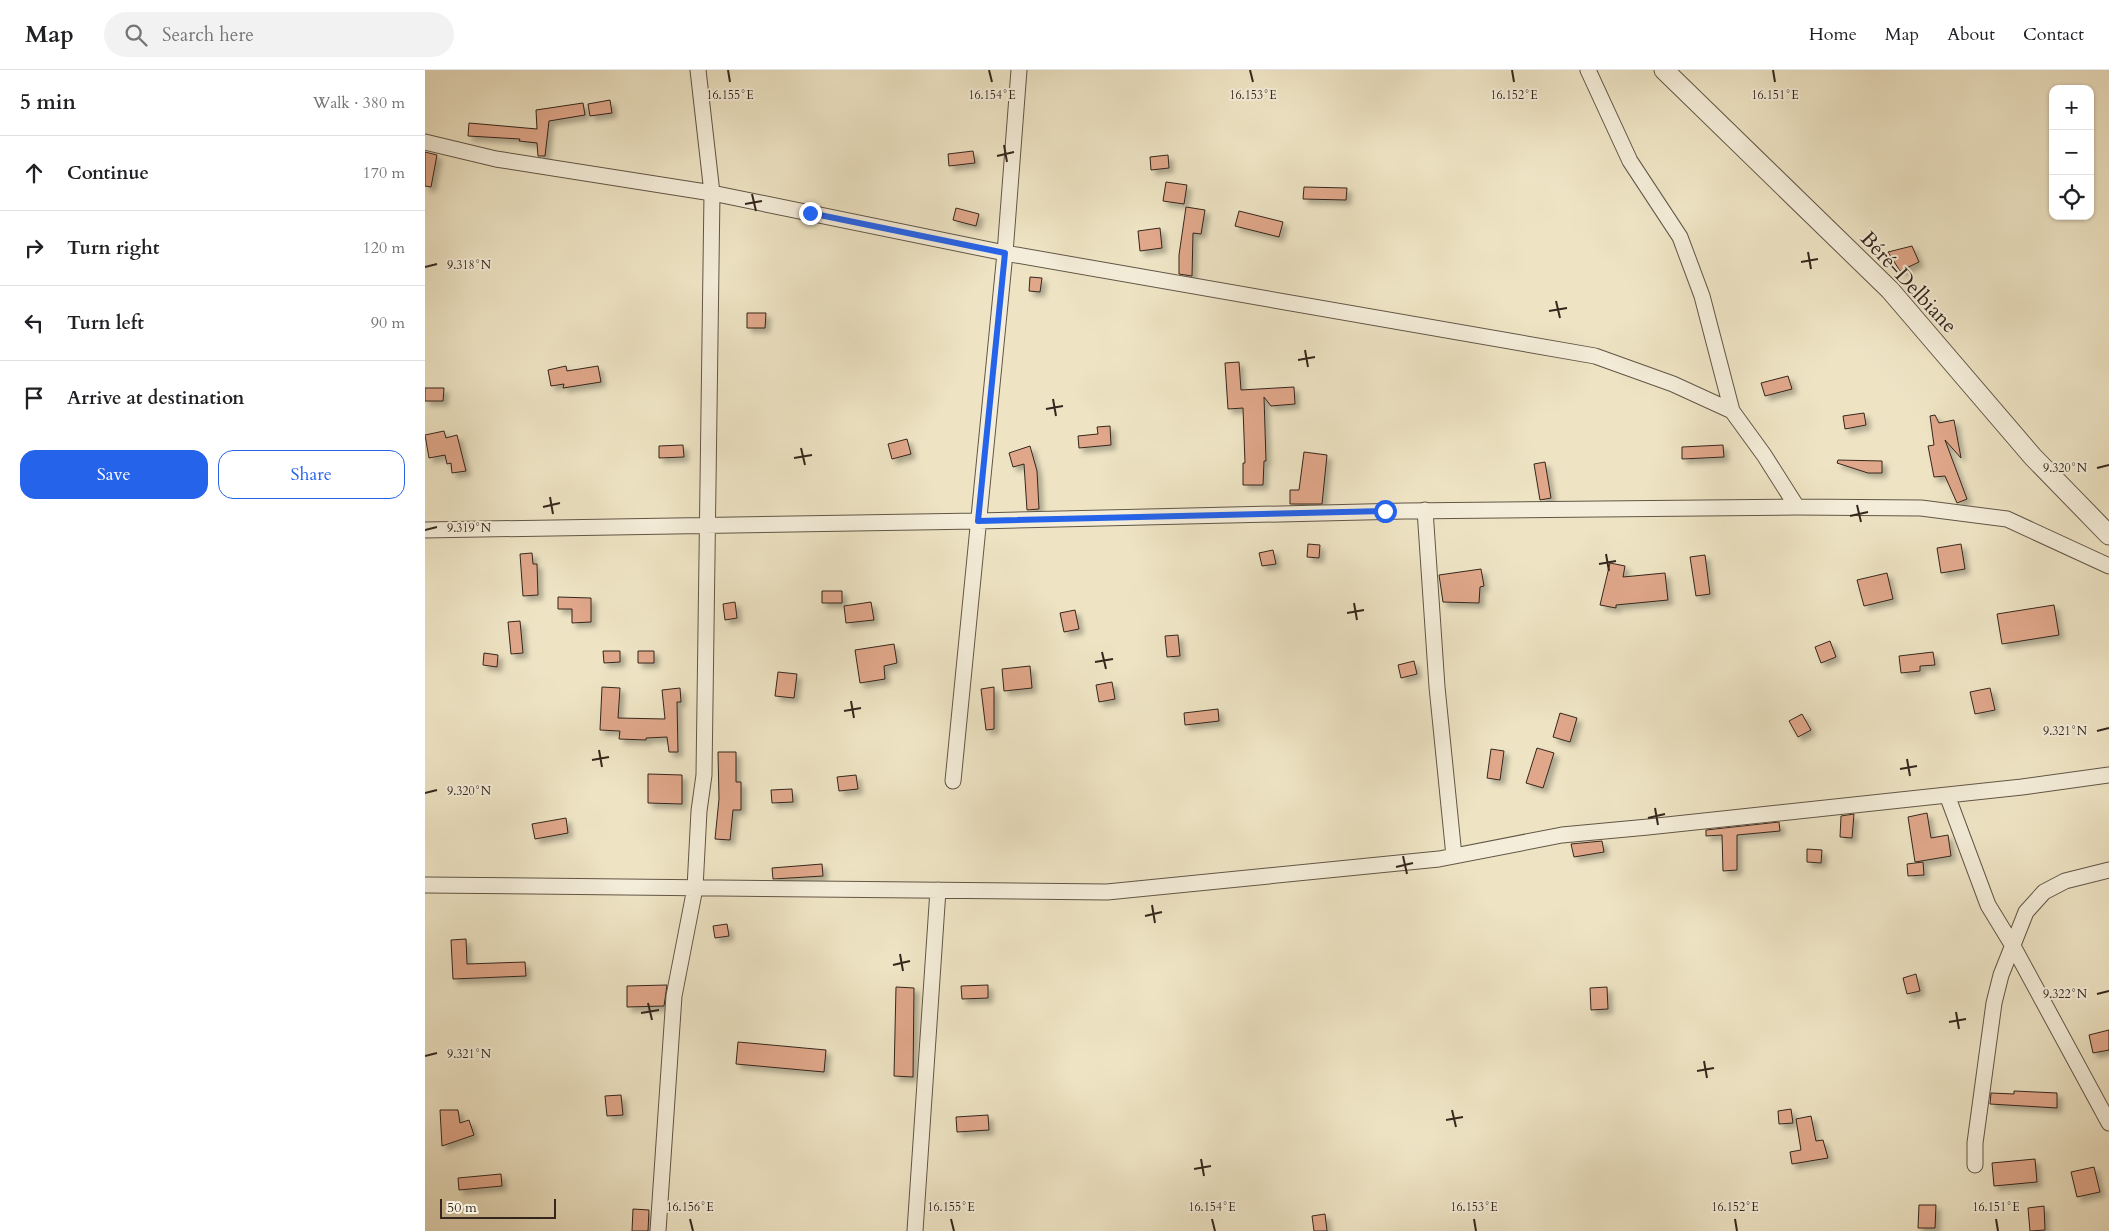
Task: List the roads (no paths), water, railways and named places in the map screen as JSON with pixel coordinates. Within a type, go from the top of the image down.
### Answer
[{"type":"street","points":[[658,1231],[674,996],[695,888],[699,811],[704,775],[712,193],[698,70]]},
{"type":"street","points":[[953,781],[1005,253],[1019,70]]},
{"type":"street","points":[[1587,70],[1630,161],[1680,237],[1702,296],[1732,411],[1765,455],[1797,507]]},
{"type":"street","name":"Béré-Delbiane","points":[[1664,70],[1890,290],[2033,458],[2109,535]]},
{"type":"street","points":[[425,142],[496,159],[712,193],[1005,253],[1595,356],[1673,384],[1732,411]]},
{"type":"street","points":[[425,530],[978,521],[1425,510],[1921,508],[2007,519],[2109,566]]},
{"type":"street","points":[[1425,510],[1437,687],[1454,856]]},
{"type":"street","points":[[425,885],[1107,892],[1439,859],[1562,834],[1648,827],[2109,776]]},
{"type":"street","points":[[1947,795],[1987,905],[2013,946],[2109,1123]]},
{"type":"street","points":[[1975,1165],[1975,1143],[1994,1003],[2001,975],[2026,912],[2043,892],[2065,880],[2109,870]]},
{"type":"street","points":[[915,1231],[938,890]]}]
